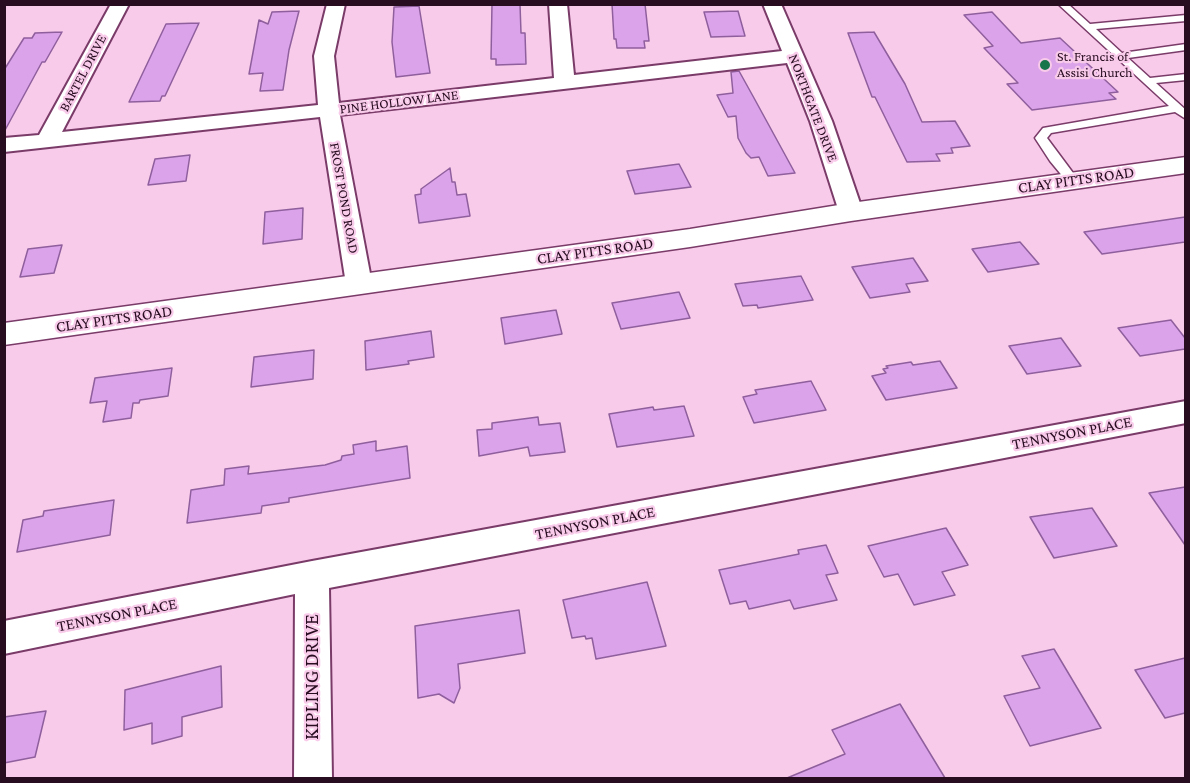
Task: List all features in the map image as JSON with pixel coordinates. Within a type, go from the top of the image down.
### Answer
[{"type":"street","name":"BARTEL DRIVE","points":[[46,141],[120,4]]},
{"type":"street","name":"FROST POND ROAD","points":[[336,4],[324,56],[329,110],[359,284]]},
{"type":"street","points":[[558,4],[564,81]]},
{"type":"street","name":"NORTHGATE DRIVE","points":[[772,4],[821,122],[851,212]]},
{"type":"street","name":"PINE HOLLOW LANE","points":[[4,145],[793,56]]},
{"type":"street","name":"CLAY PITTS ROAD","points":[[4,334],[690,238],[851,212],[1185,165]]},
{"type":"street","name":"TENNYSON PLACE","points":[[4,638],[312,576],[1185,412]]},
{"type":"street","name":"KIPLING DRIVE","points":[[312,576],[313,778]]},
{"type":"lane","points":[[1062,4],[1181,112]]},
{"type":"lane","points":[[1087,27],[1185,18]]},
{"type":"lane","points":[[1119,56],[1185,47]]},
{"type":"lane","points":[[1148,81],[1185,77]]},
{"type":"lane","points":[[1073,181],[1041,138],[1047,130],[1181,112]]},
{"type":"building","points":[[492,4],[520,4],[521,33],[525,33],[526,64],[496,65],[496,59],[491,59]]},
{"type":"building","points":[[612,4],[645,4],[649,41],[644,41],[645,48],[617,48],[616,39],[614,39]]},
{"type":"building","points":[[419,6],[430,73],[396,77],[392,42],[394,7]]},
{"type":"building","points":[[299,11],[289,50],[283,90],[260,91],[263,73],[249,74],[259,20],[268,24],[272,12]]},
{"type":"building","points":[[738,11],[745,36],[711,37],[704,12]]},
{"type":"building","name":"St. Francis of Assisi Church","points":[[992,12],[1021,43],[1060,38],[1118,92],[1109,93],[1116,99],[1032,110],[1007,84],[1018,83],[984,48],[993,46],[964,15]]},
{"type":"building","points":[[199,23],[165,96],[162,96],[160,101],[129,102],[166,24]]},
{"type":"building","points":[[62,32],[45,62],[42,62],[4,132],[4,70],[24,38],[32,38],[35,33]]},
{"type":"building","points":[[874,32],[905,84],[922,122],[955,121],[970,146],[951,148],[953,153],[936,154],[940,161],[907,162],[875,97],[872,97],[848,33]]},
{"type":"building","points":[[739,71],[795,173],[768,176],[759,157],[751,158],[746,153],[738,138],[736,116],[728,117],[717,95],[733,93],[731,72]]},
{"type":"building","points":[[190,155],[186,181],[148,185],[155,159]]},
{"type":"building","points":[[679,164],[691,187],[635,194],[627,171]]},
{"type":"building","points":[[450,168],[457,195],[466,194],[470,216],[419,223],[415,195],[421,194],[421,189]]},
{"type":"building","points":[[303,208],[302,239],[263,244],[265,212]]},
{"type":"building","points":[[1185,217],[1185,242],[1102,254],[1084,232]]},
{"type":"building","points":[[1020,242],[1039,264],[988,272],[972,249]]},
{"type":"building","points":[[62,245],[54,273],[20,277],[28,249]]},
{"type":"building","points":[[913,258],[928,281],[906,284],[910,292],[870,298],[852,267]]},
{"type":"building","points":[[801,276],[813,300],[758,308],[757,305],[743,306],[735,284]]},
{"type":"building","points":[[679,292],[690,318],[621,329],[612,303]]},
{"type":"building","points":[[556,310],[562,334],[505,344],[501,318]]},
{"type":"building","points":[[1171,320],[1185,338],[1185,349],[1140,356],[1118,328]]},
{"type":"building","points":[[431,331],[434,357],[408,361],[409,364],[366,370],[365,341]]},
{"type":"building","points":[[1061,338],[1081,366],[1027,374],[1009,346]]},
{"type":"building","points":[[314,350],[313,379],[251,387],[254,357]]},
{"type":"building","points":[[940,361],[957,388],[886,400],[872,376],[886,373],[883,369],[888,368],[886,366]]},
{"type":"building","points":[[172,368],[168,396],[133,403],[131,418],[103,422],[107,401],[90,403],[95,378]]},
{"type":"building","points":[[811,381],[826,410],[754,423],[743,397],[757,394],[755,390]]},
{"type":"building","points":[[684,406],[694,436],[617,447],[609,414],[653,407],[654,410]]},
{"type":"building","points":[[538,417],[539,425],[560,423],[565,452],[530,456],[528,447],[479,456],[477,430],[492,429],[492,423]]},
{"type":"building","points":[[376,441],[376,451],[407,446],[410,478],[289,498],[289,502],[262,506],[261,513],[187,523],[191,490],[224,485],[225,469],[249,466],[248,474],[325,465],[341,460],[342,456],[354,454],[353,445]]},
{"type":"building","points":[[1185,487],[1185,545],[1149,493]]},
{"type":"building","points":[[114,500],[110,535],[17,552],[23,520],[43,516],[44,511]]},
{"type":"building","points":[[1092,508],[1117,546],[1054,558],[1030,517]]},
{"type":"building","points":[[946,528],[968,565],[942,572],[955,595],[914,605],[898,574],[884,577],[868,546]]},
{"type":"building","points":[[826,545],[838,573],[826,575],[837,600],[794,609],[790,600],[749,609],[746,601],[730,604],[719,570],[799,554],[798,550]]},
{"type":"building","points":[[647,582],[666,646],[596,659],[592,638],[586,639],[585,636],[572,638],[563,600]]},
{"type":"building","points":[[519,610],[525,653],[458,664],[460,688],[454,703],[439,694],[418,698],[415,626]]},
{"type":"building","points":[[1054,649],[1101,728],[1030,746],[1004,696],[1040,688],[1022,656]]},
{"type":"building","points":[[1185,658],[1185,713],[1165,718],[1135,670]]},
{"type":"building","points":[[221,666],[222,707],[182,717],[182,736],[152,744],[152,723],[124,730],[125,690]]},
{"type":"building","points":[[900,704],[945,778],[787,778],[845,754],[832,730]]},
{"type":"building","points":[[46,711],[35,757],[4,763],[4,717]]},
{"type":"place","name":"St. Francis of Assisi Church","points":[[1045,65]]}]
